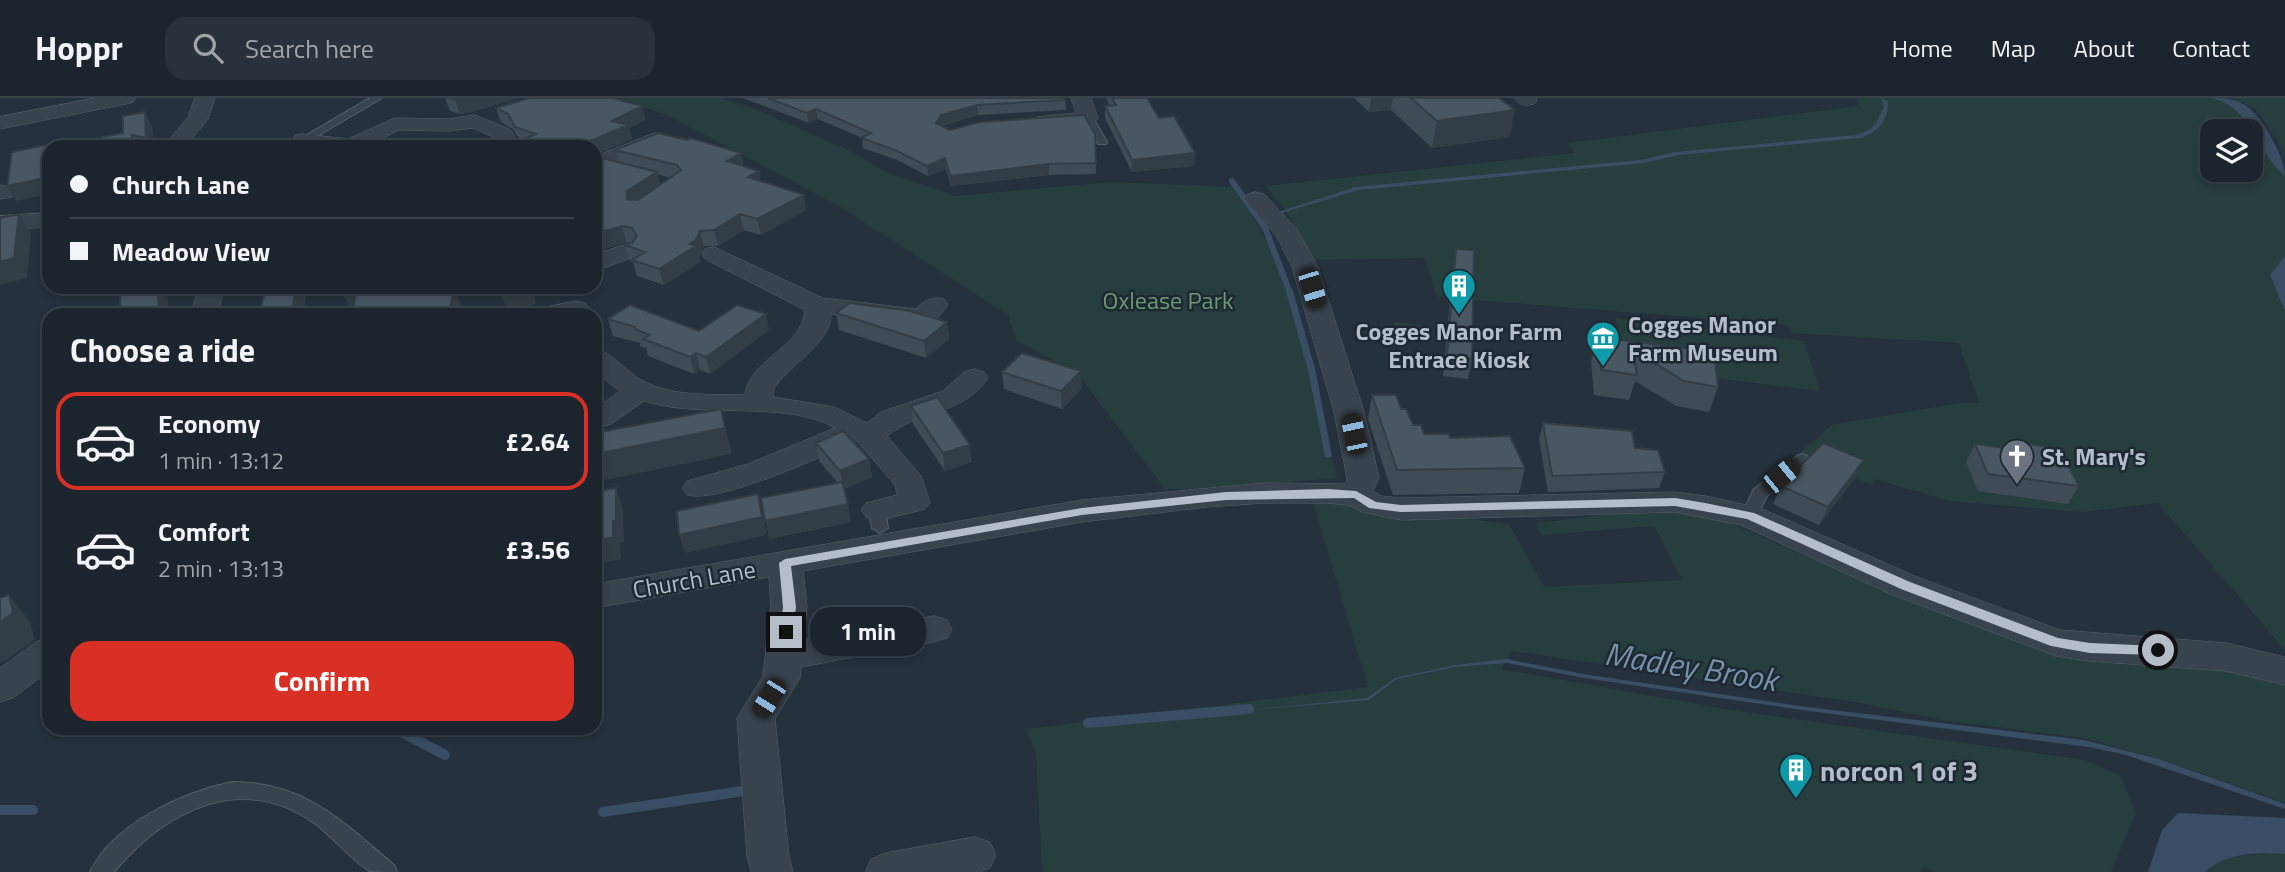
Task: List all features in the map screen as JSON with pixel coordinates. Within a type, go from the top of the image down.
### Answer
[{"type":"street","points":[[0,123],[126,98]]},
{"type":"street","points":[[180,140],[198,119],[205,98]]},
{"type":"street","points":[[1020,123],[1084,108]]},
{"type":"street","points":[[364,140],[395,124],[449,125],[475,121],[510,110]]},
{"type":"street","points":[[475,121],[504,134],[506,140]]},
{"type":"street","points":[[602,161],[660,136]]},
{"type":"street","points":[[1256,199],[1288,234],[1305,267],[1349,412],[1363,478],[1356,495]]},
{"type":"street","points":[[0,223],[42,220]]},
{"type":"street","points":[[602,261],[627,251]]},
{"type":"street","points":[[714,254],[818,306],[838,306],[922,318],[936,305]]},
{"type":"street","points":[[759,405],[759,390],[764,381],[813,331],[818,321],[818,306]]},
{"type":"street","points":[[602,362],[639,391],[692,403],[789,407],[823,413],[842,420],[863,433],[910,483],[914,502],[878,519]]},
{"type":"street","points":[[698,488],[759,471],[863,433],[891,418],[953,397],[974,378]]},
{"type":"street","points":[[602,417],[639,391]]},
{"type":"street","name":"Church Lane","points":[[602,595],[1082,511],[1265,493],[1356,495],[1373,505],[1401,509],[1675,502],[1749,516],[1905,586],[2056,643],[2090,648],[2226,657],[2285,671]]},
{"type":"street","points":[[772,872],[768,856],[756,718],[781,678],[789,607],[785,563]]},
{"type":"street","points":[[783,657],[934,629]]},
{"type":"street","points":[[0,690],[42,657]]},
{"type":"street","points":[[0,690],[42,685]]},
{"type":"street","points":[[886,872],[975,855]]},
{"type":"lane","points":[[303,140],[377,98]]},
{"type":"lane","points":[[1084,108],[1102,142]]},
{"type":"lane","points":[[602,166],[624,171]]},
{"type":"lane","points":[[1749,516],[1760,493],[1802,459]]},
{"type":"lane","points":[[101,872],[123,846],[154,821],[186,804],[220,793],[253,790],[283,796],[310,810],[345,832],[386,872]]},
{"type":"green space","name":"Oxlease Park","points":[[619,98],[722,98],[763,112],[852,152],[886,172],[955,196],[1112,182],[1235,187],[1286,274],[1337,478],[1207,489],[1165,489],[1077,373],[1017,341],[1008,315],[839,206],[667,115]]},
{"type":"green space","points":[[1858,98],[2213,98],[2227,104],[2244,119],[2200,119],[2200,182],[2263,182],[2263,149],[2285,176],[2285,256],[2270,275],[2285,311],[2285,650],[2158,503],[2082,512],[1950,501],[1874,479],[1872,485],[1800,453],[1832,425],[1959,403],[1979,403],[1959,343],[1792,333],[1788,325],[1437,297],[1425,258],[1302,260],[1291,218],[1266,186],[1574,153],[1568,143],[1858,106]]},
{"type":"green space","points":[[2233,98],[2285,98],[2285,158],[2278,142],[2256,109]]},
{"type":"green space","points":[[1616,318],[1804,341],[1820,391],[1705,377],[1617,342]]},
{"type":"green space","points":[[1394,322],[1429,326],[1429,339],[1394,335]]},
{"type":"green space","points":[[1334,501],[1509,524],[1544,587],[1682,580],[1654,526],[1541,535],[1536,523],[1639,511],[1686,511],[1725,521],[1905,598],[2061,657],[2217,669],[2285,683],[2285,803],[2160,759],[2083,738],[1942,720],[1861,703],[1513,651],[1501,669],[1731,710],[2085,760],[2120,775],[2136,813],[2111,872],[1933,872],[1924,867],[1920,872],[1042,872],[1036,753],[1027,729],[1368,687],[1313,502]]},
{"type":"green space","points":[[2272,853],[2285,854],[2285,872],[2205,872],[2228,859]]},
{"type":"water","points":[[1881,98],[1888,101],[1884,120],[1873,132],[1861,138],[1679,155],[1644,163],[1359,190],[1278,214],[1356,187],[1640,160],[1676,152],[1856,135],[1874,125],[1884,107]]},
{"type":"water","points":[[2213,98],[2245,105],[2259,119],[2244,119],[2227,104]]},
{"type":"water","points":[[2263,125],[2278,150],[2285,176],[2263,149]]},
{"type":"water","points":[[2285,256],[2285,311],[2270,275]]},
{"type":"water","points":[[1506,659],[1583,674],[1807,707],[2084,740],[2159,759],[2285,804],[2285,809],[2126,755],[2089,747],[1809,711],[1584,678],[1507,663],[1454,667],[1397,679],[1369,700],[1240,711],[1367,698],[1395,678],[1455,665]]},
{"type":"water","points":[[2178,813],[2285,818],[2285,854],[2263,853],[2232,857],[2205,872],[2148,872],[2162,830]]},
{"type":"building","points":[[529,98],[613,98],[642,106],[612,121],[628,125],[593,140],[523,140],[536,134],[515,127],[508,114],[496,108]]},
{"type":"building","points":[[768,98],[1065,98],[977,105],[941,115],[936,123],[950,130],[980,122],[1084,115],[1095,134],[1096,163],[1049,164],[950,176],[945,158],[927,166],[895,150],[861,138],[871,133],[816,109],[807,113]]},
{"type":"building","points":[[1112,98],[1147,98],[1159,118],[1174,116],[1195,153],[1132,160],[1105,106],[1116,105]]},
{"type":"building","points":[[1411,98],[1499,98],[1515,110],[1437,121]]},
{"type":"building","points":[[145,112],[146,138],[132,135],[132,140],[102,140],[102,137],[123,133],[123,116]]},
{"type":"building","points":[[658,133],[687,140],[691,138],[741,153],[727,161],[759,171],[748,177],[804,195],[757,219],[740,214],[714,230],[700,231],[696,240],[690,244],[696,246],[659,269],[632,260],[645,252],[625,245],[632,243],[637,236],[632,228],[622,226],[602,232],[602,158],[657,172],[627,191],[627,199],[638,200],[681,170],[677,165],[615,150]]},
{"type":"building","points":[[42,146],[42,178],[7,186],[12,152]]},
{"type":"building","points":[[19,214],[14,258],[0,262],[0,218]]},
{"type":"building","points":[[1456,249],[1474,250],[1472,359],[1447,356]]},
{"type":"building","points":[[120,294],[158,294],[159,308],[120,308]]},
{"type":"building","points":[[264,294],[295,294],[292,308],[261,308]]},
{"type":"building","points":[[346,294],[453,294],[450,308],[354,308],[355,295],[345,297]]},
{"type":"building","points":[[850,303],[910,311],[947,322],[924,341],[836,313]]},
{"type":"building","points":[[630,305],[699,331],[737,305],[766,314],[706,357],[696,353],[690,357],[643,339],[650,335],[635,327],[608,319]]},
{"type":"building","points":[[1598,337],[1714,352],[1718,387],[1684,381],[1633,350],[1637,375],[1601,370]]},
{"type":"building","points":[[1022,353],[1081,371],[1061,391],[1002,372]]},
{"type":"building","points":[[1372,395],[1396,395],[1401,409],[1406,409],[1413,425],[1421,425],[1424,434],[1449,434],[1450,438],[1510,436],[1525,468],[1397,470]]},
{"type":"building","points":[[937,397],[970,445],[943,453],[911,406]]},
{"type":"building","points":[[721,409],[725,428],[602,453],[602,432]]},
{"type":"building","points":[[1543,423],[1632,431],[1635,448],[1658,450],[1665,472],[1552,476]]},
{"type":"building","points":[[843,431],[869,459],[840,471],[816,443]]},
{"type":"building","points":[[2010,442],[2059,448],[2079,486],[1988,474],[1975,444],[2012,449]]},
{"type":"building","points":[[1823,443],[1864,460],[1828,507],[1781,486]]},
{"type":"building","points":[[842,482],[848,504],[765,521],[761,498]]},
{"type":"building","points":[[616,488],[613,537],[602,539],[602,491]]},
{"type":"building","points":[[758,494],[762,517],[679,535],[677,511]]},
{"type":"building","points":[[9,595],[13,613],[0,622],[0,598]]},
{"type":"waterway","points":[[1232,181],[1265,228],[1291,295]]},
{"type":"waterway","points":[[1290,293],[1312,371],[1328,454]]},
{"type":"waterway","name":"Madley Brook","points":[[1088,723],[1249,709]]},
{"type":"waterway","name":"Madley Brook","points":[[407,735],[445,755]]},
{"type":"waterway","name":"Madley Brook","points":[[603,812],[750,790]]},
{"type":"waterway","name":"Madley Brook","points":[[0,810],[33,810]]},
{"type":"place","name":"Cogges Manor Farm Entrace Kiosk","points":[[1459,316]]},
{"type":"place","name":"Cogges Manor Farm Museum","points":[[1603,368]]},
{"type":"place","name":"St. Mary's","points":[[2017,486]]},
{"type":"place","name":"norcon 1 of 3","points":[[1796,800]]},
{"type":"route","points":[[786,632],[789,607],[785,563],[1082,511],[1206,497],[1328,493],[1356,495],[1373,505],[1401,509],[1675,502],[1705,507],[1749,516],[1905,586],[2056,643],[2090,648],[2158,650]]}]
